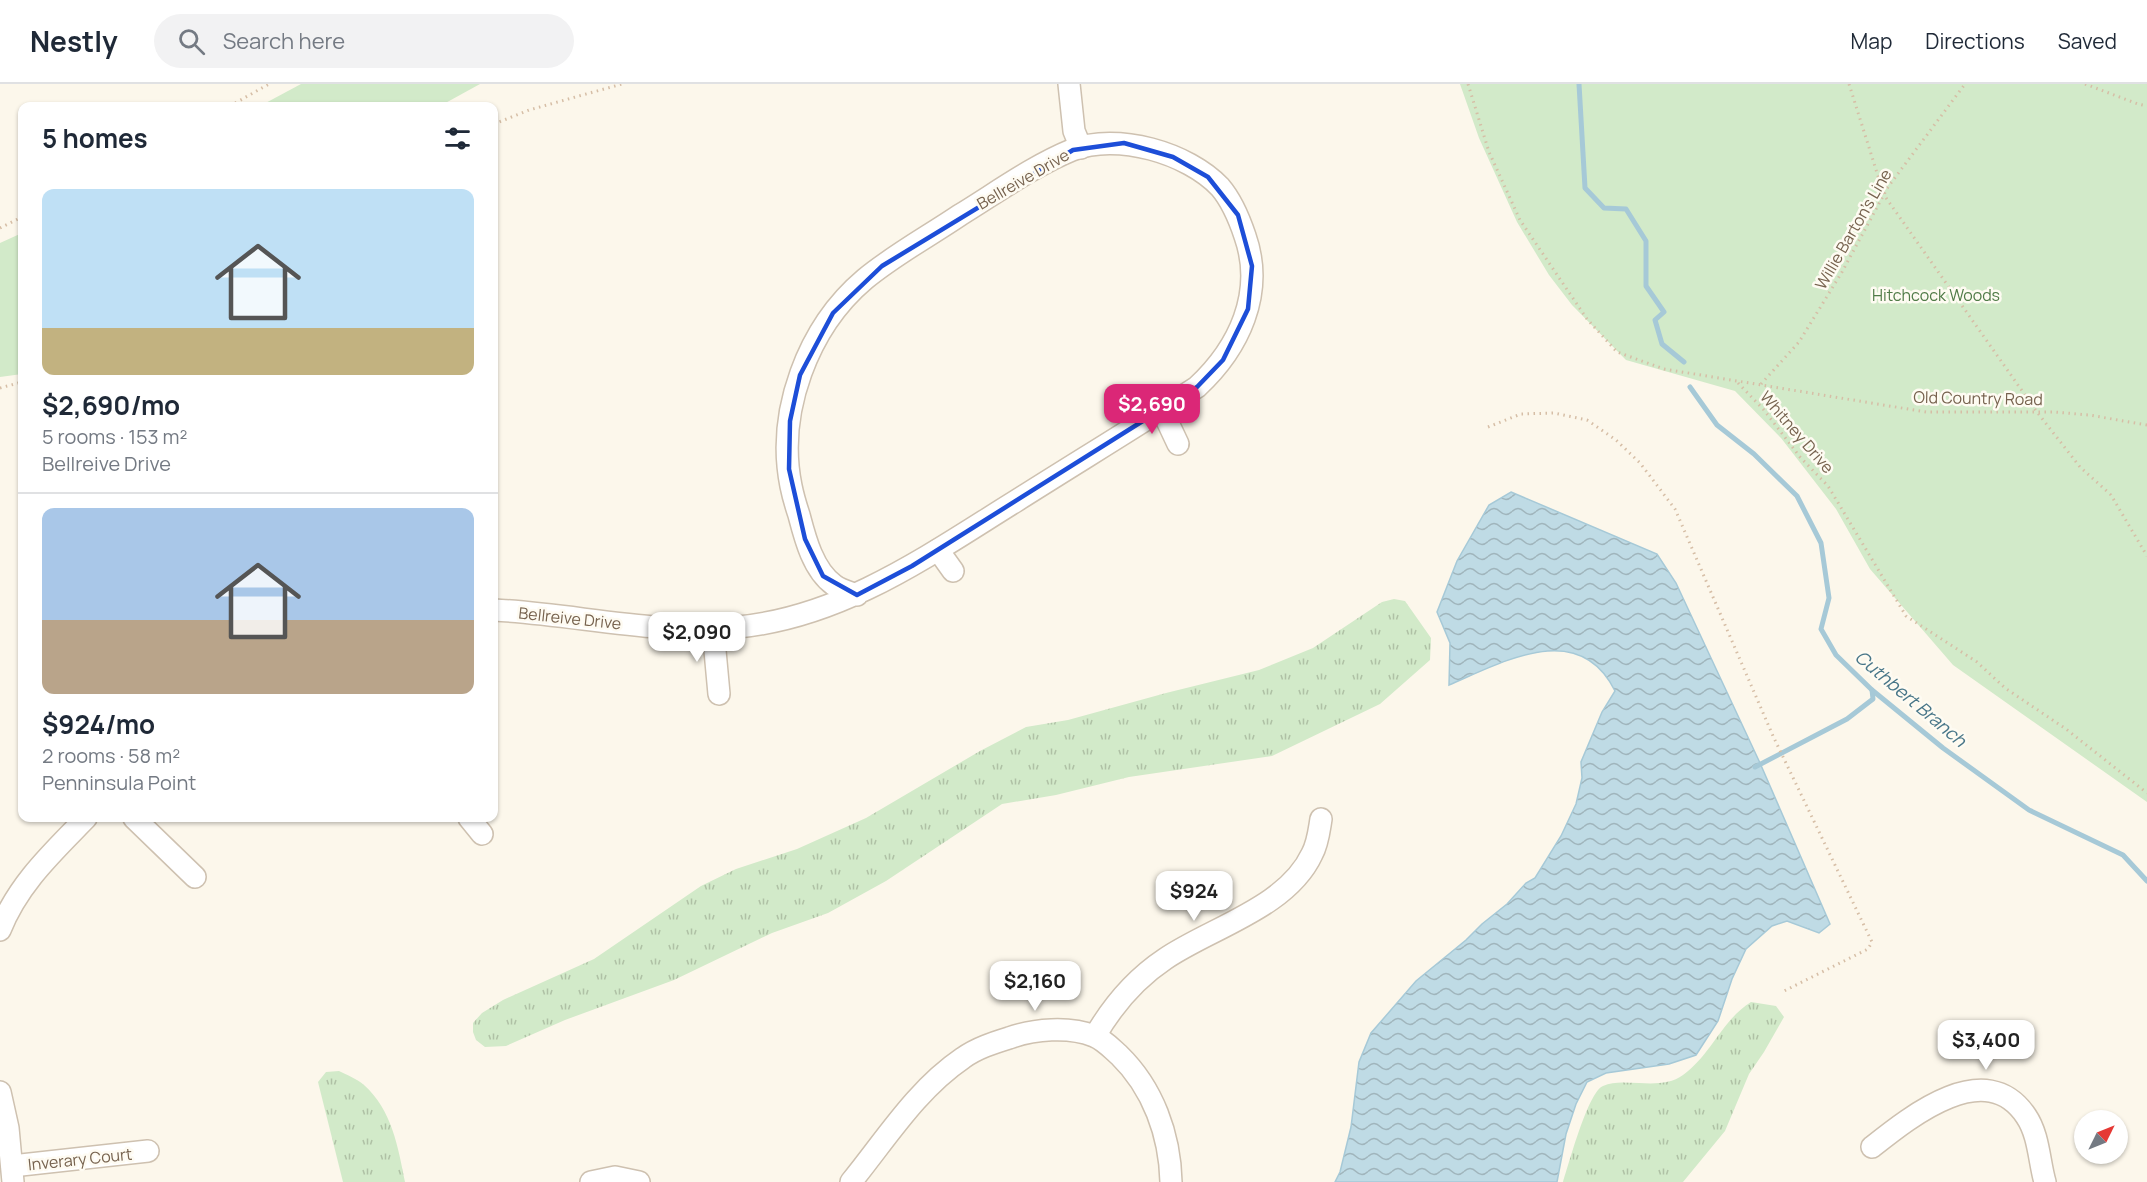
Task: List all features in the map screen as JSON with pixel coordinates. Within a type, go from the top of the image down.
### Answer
[{"type":"street","points":[[1069,84],[1074,131],[1081,147]]},
{"type":"street","name":"Bellreive Drive","points":[[498,610],[673,628],[740,627],[777,620],[856,595],[938,550],[1197,387],[1211,374],[1233,344],[1248,309],[1252,282],[1250,250],[1238,215],[1230,201],[1209,177],[1195,167],[1173,157],[1124,143],[1108,142],[1081,147],[1025,175],[882,266],[848,296],[833,313],[809,352],[797,386],[788,445],[790,486],[805,539],[823,576],[836,587],[856,595]]},
{"type":"street","points":[[1162,410],[1178,444]]},
{"type":"street","points":[[938,550],[954,571]]},
{"type":"street","points":[[713,629],[719,694]]},
{"type":"street","points":[[1095,1036],[1121,997],[1149,970],[1167,957],[1252,912],[1295,878],[1312,855],[1321,819]]},
{"type":"street","points":[[0,930],[24,885],[82,822]]},
{"type":"street","points":[[138,822],[195,877]]},
{"type":"street","points":[[851,1182],[935,1079],[966,1056],[983,1047],[1019,1034],[1035,1031],[1082,1033],[1095,1036],[1130,1065],[1149,1093],[1164,1134],[1171,1182]]},
{"type":"street","points":[[1872,1147],[1918,1113],[1954,1094],[1977,1089],[1989,1090],[2010,1100],[2026,1116],[2036,1140],[2038,1158],[2045,1182]]},
{"type":"street","points":[[0,1092],[13,1174]]},
{"type":"street","name":"Inverary Court","points":[[13,1174],[148,1151]]},
{"type":"street","points":[[591,1182],[615,1177],[639,1182]]},
{"type":"path","points":[[237,102],[269,84]]},
{"type":"path","points":[[498,122],[529,110],[622,84]]},
{"type":"path","points":[[1468,84],[1489,152],[1520,220],[1587,319],[1617,352],[1664,369],[1737,382]]},
{"type":"path","points":[[1849,84],[1884,195],[2037,412],[2080,467],[2111,495],[2147,556]]},
{"type":"path","name":"Willie Barton's Line","points":[[1761,385],[1799,342],[1842,272],[1884,195],[1965,84]]},
{"type":"path","points":[[2085,84],[2147,106]]},
{"type":"path","points":[[0,228],[18,219]]},
{"type":"path","name":"Old Country Road","points":[[1737,382],[1926,412],[2037,412],[2089,415],[2147,425]]},
{"type":"path","name":"Whitney Drive","points":[[1737,382],[1764,410],[1800,457],[1828,486],[1906,616],[1977,662],[2005,688],[2066,729],[2147,793]]},
{"type":"path","points":[[0,388],[18,383]]},
{"type":"path","points":[[1488,427],[1521,414],[1554,413],[1587,420],[1616,440],[1640,463],[1675,509],[1773,736],[1872,942],[1868,949],[1782,992]]},
{"type":"highlighted area","points":[[1124,143],[1173,157],[1208,177],[1238,215],[1252,266],[1248,309],[1223,360],[1197,387],[1133,429],[912,566],[857,595],[823,576],[805,539],[789,469],[790,421],[800,375],[833,313],[882,266],[1073,150]]},
{"type":"green space","points":[[301,84],[480,84],[447,102],[267,102]]},
{"type":"green space","name":"Hitchcock Woods","points":[[1460,84],[2147,84],[2147,802],[1953,665],[1870,569],[1836,509],[1781,438],[1735,391],[1626,360],[1572,305],[1549,275],[1517,222],[1479,138]]},
{"type":"green space","points":[[18,235],[18,375],[0,377],[0,243]]},
{"type":"green space","points":[[1394,599],[1405,601],[1431,638],[1430,660],[1380,704],[1272,756],[1129,777],[1056,795],[1002,804],[886,881],[828,913],[772,933],[674,980],[565,1020],[506,1046],[485,1047],[476,1040],[473,1023],[482,1013],[503,1000],[594,959],[701,886],[736,869],[797,849],[866,818],[980,751],[1026,727],[1068,720],[1259,670],[1313,648],[1382,602]]},
{"type":"green space","points":[[1751,1002],[1776,1006],[1784,1017],[1749,1074],[1725,1131],[1683,1182],[1563,1182],[1585,1114],[1597,1091],[1612,1083],[1656,1083],[1678,1078],[1693,1067],[1732,1018]]},
{"type":"green space","points":[[339,1071],[364,1085],[381,1106],[392,1130],[405,1182],[343,1182],[318,1082],[326,1072]]},
{"type":"water","points":[[1511,492],[1657,554],[1676,583],[1760,763],[1830,924],[1819,933],[1787,921],[1772,926],[1746,949],[1732,979],[1718,1021],[1696,1055],[1669,1064],[1606,1073],[1587,1082],[1576,1104],[1566,1134],[1557,1182],[1335,1182],[1340,1172],[1351,1127],[1359,1062],[1371,1033],[1416,981],[1507,904],[1526,883],[1535,878],[1561,836],[1576,804],[1582,778],[1581,762],[1602,712],[1615,691],[1600,669],[1581,656],[1561,651],[1539,652],[1516,658],[1449,685],[1450,643],[1437,612],[1457,561],[1489,505]]},
{"type":"waterway","name":"Cuthbert Branch","points":[[1579,84],[1585,188],[1604,208],[1626,209],[1646,241],[1646,286],[1664,312],[1655,320],[1662,344],[1684,362]]},
{"type":"waterway","name":"Cuthbert Branch","points":[[1690,387],[1717,425],[1754,454],[1797,496],[1821,543],[1829,598],[1821,629],[1836,655],[1872,690],[1943,748],[2029,810],[2123,855],[2147,881]]},
{"type":"waterway","points":[[1755,767],[1847,719],[1873,699],[1872,690]]}]
